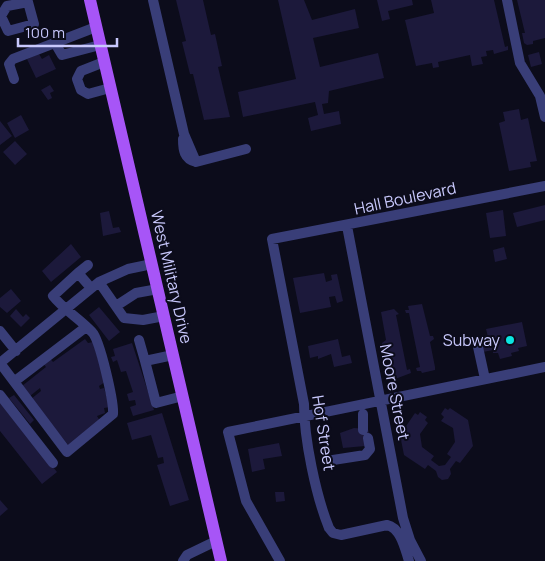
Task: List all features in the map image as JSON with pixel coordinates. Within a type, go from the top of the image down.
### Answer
[{"type":"main road","name":"West Military Drive","points":[[90,0],[221,561]]},
{"type":"street","points":[[153,0],[184,134],[185,154],[188,160],[196,162],[246,149]]},
{"type":"street","points":[[507,0],[520,63],[540,96],[545,117]]},
{"type":"street","points":[[14,79],[9,64],[11,61],[96,27]]},
{"type":"street","points":[[55,43],[62,55],[100,45]]},
{"type":"street","points":[[104,62],[81,72],[77,79],[81,90],[88,94],[110,88]]},
{"type":"street","name":"Hall Boulevard","points":[[272,239],[347,226],[545,186]]},
{"type":"street","name":"Moore Street","points":[[347,226],[402,511],[410,540],[421,561]]},
{"type":"street","name":"Hof Street","points":[[272,239],[304,404],[304,416],[314,473],[329,528],[333,533],[340,535],[389,526]]},
{"type":"street","points":[[88,265],[53,296],[64,310],[74,315],[96,337],[113,414],[67,452],[0,363],[16,351],[64,310],[77,299],[95,285],[128,269],[152,264]]},
{"type":"street","points":[[78,273],[95,285],[116,306],[124,318],[130,320],[164,316]]},
{"type":"street","points":[[65,285],[77,299]]},
{"type":"street","points":[[116,306],[136,293],[158,290]]},
{"type":"street","points":[[15,381],[86,327]]},
{"type":"street","points":[[0,331],[16,351]]},
{"type":"street","points":[[140,340],[157,406],[183,396]]},
{"type":"street","points":[[478,347],[485,379]]},
{"type":"street","points":[[145,361],[173,355]]},
{"type":"street","points":[[280,561],[246,500],[228,432],[545,367]]},
{"type":"street","points":[[0,395],[53,463]]},
{"type":"street","points":[[333,459],[365,451],[366,434],[363,414]]},
{"type":"street","points":[[402,511],[389,526],[397,531],[409,561]]},
{"type":"street","points":[[183,561],[187,555],[216,541]]},
{"type":"building","points":[[176,0],[203,0],[211,35],[215,34],[222,66],[218,67],[230,117],[204,120],[193,74],[190,74],[182,42],[186,41]]},
{"type":"building","points":[[278,0],[304,0],[312,20],[355,9],[359,28],[313,38],[320,67],[378,53],[384,78],[329,91],[328,103],[322,104],[324,114],[339,111],[341,124],[311,131],[308,118],[318,115],[315,102],[243,117],[238,92],[296,79]]},
{"type":"building","points":[[377,0],[412,0],[413,5],[388,11],[390,19],[382,21]]},
{"type":"building","points":[[431,0],[494,0],[505,47],[508,46],[508,50],[494,54],[493,50],[486,51],[487,56],[481,57],[483,64],[472,66],[470,55],[438,62],[439,67],[433,68],[432,63],[416,66],[405,20],[434,13]]},
{"type":"building","points":[[517,0],[545,0],[545,38],[533,41],[533,44],[527,45],[524,43],[522,33],[525,33]]},
{"type":"building","points":[[539,52],[542,64],[531,67],[528,55]]},
{"type":"building","points":[[39,54],[42,59],[49,55],[56,69],[36,78],[27,59]]},
{"type":"building","points":[[50,85],[54,91],[50,93],[52,98],[48,100],[41,90]]},
{"type":"building","points":[[519,109],[521,120],[528,118],[537,161],[530,162],[531,167],[509,171],[499,123],[505,121],[503,112]]},
{"type":"building","points":[[21,115],[29,130],[15,138],[7,123]]},
{"type":"building","points":[[0,121],[12,136],[0,145]]},
{"type":"building","points":[[15,141],[27,154],[15,165],[3,152]]},
{"type":"building","points":[[545,205],[545,220],[517,227],[513,213]]},
{"type":"building","points":[[503,210],[506,236],[490,238],[486,213]]},
{"type":"building","points":[[109,211],[113,228],[119,227],[121,232],[103,236],[100,213]]},
{"type":"building","points":[[71,244],[81,257],[51,282],[42,271]]},
{"type":"building","points":[[504,247],[507,259],[495,262],[493,250]]},
{"type":"building","points":[[324,273],[326,282],[332,280],[331,275],[337,274],[343,301],[337,303],[335,296],[329,297],[331,307],[300,313],[293,278]]},
{"type":"building","points":[[11,289],[21,301],[7,313],[0,307],[0,298]]},
{"type":"building","points":[[422,304],[430,336],[433,336],[434,339],[430,342],[435,370],[422,373],[417,371],[416,368],[420,367],[409,313],[406,313],[405,310],[409,310],[408,306]]},
{"type":"building","points":[[99,307],[120,332],[109,341],[89,315]]},
{"type":"building","points":[[16,309],[23,317],[26,314],[30,318],[21,327],[10,316]]},
{"type":"building","points":[[394,309],[399,314],[396,315],[407,370],[410,369],[411,373],[395,379],[386,346],[382,347],[382,343],[386,340],[381,312]]},
{"type":"building","points":[[522,322],[527,346],[518,348],[519,351],[511,353],[512,356],[500,359],[498,353],[493,353],[493,350],[483,352],[480,339],[488,337],[486,329]]},
{"type":"building","points":[[85,339],[88,343],[93,342],[105,382],[99,386],[100,389],[104,388],[110,407],[104,408],[105,413],[97,416],[100,421],[69,446],[31,399],[41,391],[40,388],[30,396],[22,386],[46,367],[41,361],[48,356],[53,362]]},
{"type":"building","points":[[338,339],[342,357],[350,355],[352,363],[334,367],[331,354],[318,359],[318,356],[310,358],[308,346]]},
{"type":"building","points":[[132,343],[154,410],[133,416],[130,407],[136,405],[135,400],[129,401],[127,394],[133,392],[126,371],[121,372],[117,360],[113,362],[111,357],[115,356],[113,349]]},
{"type":"building","points":[[14,395],[34,420],[30,424],[9,398]]},
{"type":"building","points":[[0,401],[57,472],[42,484],[0,431]]},
{"type":"building","points":[[445,408],[448,410],[450,408],[468,420],[473,446],[460,463],[456,461],[450,469],[451,474],[448,479],[442,480],[438,477],[436,471],[428,465],[425,469],[404,455],[400,435],[415,413],[418,415],[420,412],[427,417],[425,420],[428,423],[420,434],[422,447],[434,456],[431,460],[439,466],[445,465],[451,457],[447,454],[455,442],[453,428],[441,421],[444,417],[441,414]]},
{"type":"building","points":[[162,413],[189,500],[170,506],[157,465],[164,463],[163,457],[158,458],[151,435],[132,440],[127,423]]},
{"type":"building","points":[[354,428],[368,429],[370,438],[365,446],[343,448],[340,433]]},
{"type":"building","points":[[279,443],[282,456],[263,459],[265,469],[252,472],[248,449]]},
{"type":"building","points":[[275,492],[284,492],[285,501],[276,502]]},
{"type":"building","points":[[0,500],[8,509],[0,516]]},
{"type":"place","name":"Subway","points":[[510,340]]}]
